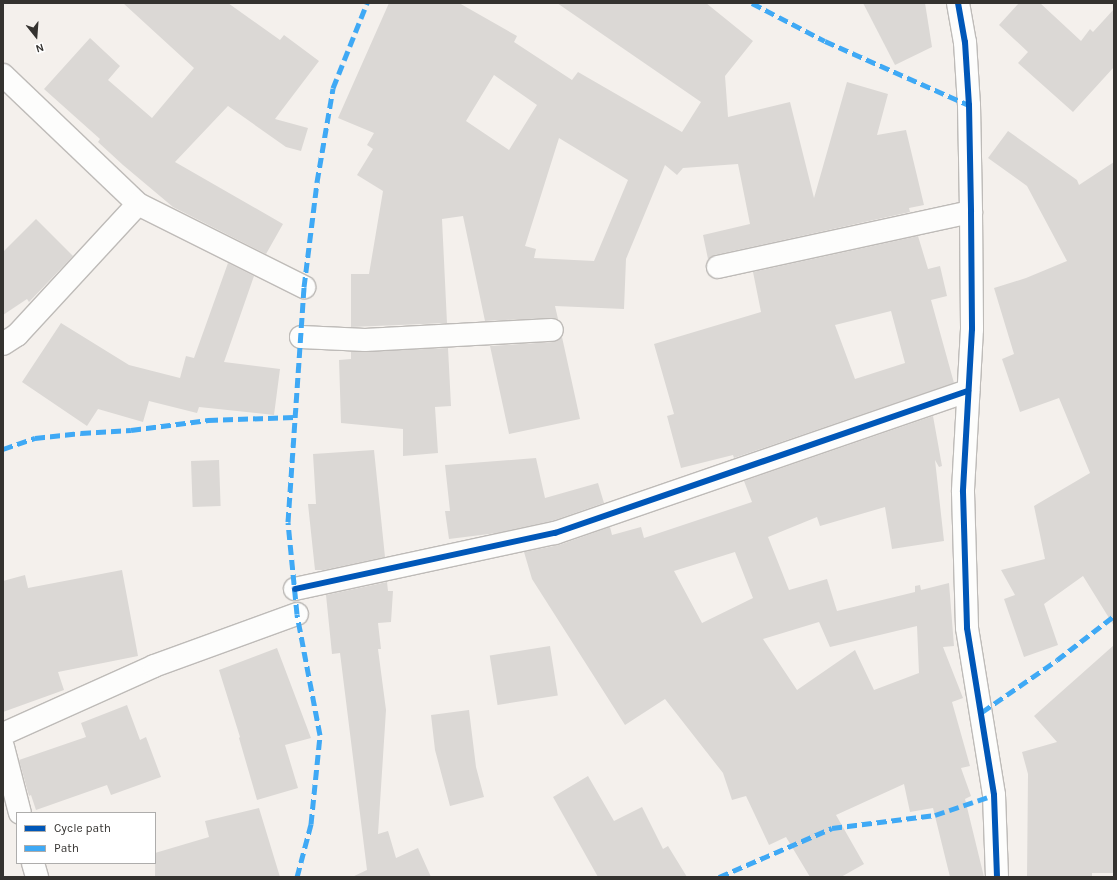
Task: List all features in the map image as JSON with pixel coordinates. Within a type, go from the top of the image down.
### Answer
[{"type":"street","points":[[958,3],[965,42],[969,104],[971,212],[972,329],[963,492],[968,628],[994,795],[997,877]]},
{"type":"street","points":[[3,75],[138,204],[304,287]]},
{"type":"street","points":[[3,344],[17,335],[138,204]]},
{"type":"street","points":[[718,267],[971,212]]},
{"type":"street","points":[[301,337],[365,340],[552,330]]},
{"type":"street","points":[[295,589],[555,533],[968,391]]},
{"type":"street","points":[[3,734],[154,666],[297,614]]},
{"type":"street","points":[[3,747],[20,812]]},
{"type":"street","points":[[33,864],[37,877]]},
{"type":"building","points":[[123,3],[228,3],[280,40],[284,35],[319,61],[275,119],[308,128],[301,151],[286,147],[228,106],[175,162],[283,224],[266,254],[173,207],[123,165],[98,142],[100,139],[44,89],[90,38],[120,66],[108,80],[152,118],[194,68]]},
{"type":"building","points":[[389,3],[459,3],[517,36],[514,42],[572,80],[578,72],[682,132],[701,102],[557,3],[706,3],[753,41],[725,76],[728,117],[790,102],[814,198],[847,82],[888,94],[877,135],[906,130],[924,205],[909,208],[910,212],[715,255],[708,259],[703,235],[750,224],[738,164],[683,168],[677,175],[665,165],[626,259],[624,309],[555,306],[558,319],[485,321],[463,216],[442,219],[447,323],[351,327],[351,274],[369,274],[383,191],[357,175],[373,149],[367,145],[374,133],[338,118]],"holes":[[[494,75],[537,105],[509,150],[466,121]],[[559,138],[628,180],[594,261],[534,258],[536,249],[525,246]]]},
{"type":"building","points":[[863,3],[925,3],[932,47],[895,65]]},
{"type":"building","points":[[1019,3],[1040,3],[1081,41],[1090,29],[1093,32],[1114,9],[1114,67],[1073,112],[1018,63],[1028,52],[999,25]]},
{"type":"building","points":[[1008,131],[1077,180],[1079,185],[1114,162],[1114,626],[1083,576],[1044,604],[1058,645],[1024,657],[1004,599],[1015,595],[1001,570],[1045,559],[1034,506],[1090,473],[1059,398],[1020,412],[1002,359],[1014,354],[994,288],[1026,278],[1067,261],[1027,186],[988,158]]},
{"type":"building","points":[[36,219],[73,256],[29,302],[27,299],[3,315],[3,252]]},
{"type":"building","points":[[918,236],[928,269],[940,266],[947,296],[931,300],[954,383],[734,458],[733,455],[681,468],[667,416],[674,414],[654,344],[761,312],[753,272]],"holes":[[[891,311],[905,363],[855,379],[835,325]]]},
{"type":"building","points":[[228,263],[254,276],[224,362],[280,369],[274,415],[199,407],[197,413],[149,401],[143,422],[98,409],[87,426],[22,382],[61,323],[129,365],[180,378],[186,356],[194,358]]},
{"type":"building","points":[[562,337],[580,419],[509,434],[490,346],[553,342]]},
{"type":"building","points":[[448,348],[451,406],[435,407],[438,453],[403,456],[403,429],[341,423],[339,360],[351,359],[351,352]]},
{"type":"building","points":[[933,416],[942,466],[939,467],[935,460],[944,541],[892,549],[885,507],[820,526],[817,517],[768,537],[789,590],[827,579],[837,611],[915,592],[915,586],[920,585],[921,590],[949,583],[954,646],[943,647],[963,698],[952,702],[970,766],[961,768],[971,796],[965,799],[984,877],[950,877],[933,808],[910,812],[904,784],[836,815],[864,864],[841,877],[810,877],[786,837],[769,845],[746,796],[732,800],[723,773],[665,699],[625,725],[532,579],[524,552],[559,545],[610,527],[612,535],[641,527],[644,538],[752,502],[744,481]],"holes":[[[735,552],[753,598],[702,623],[674,571]],[[819,622],[830,647],[917,626],[919,673],[874,690],[855,650],[797,690],[763,639]]]},
{"type":"building","points":[[374,450],[385,557],[324,570],[315,570],[308,504],[316,504],[313,454]]},
{"type":"building","points":[[536,458],[545,498],[598,483],[604,503],[552,521],[497,533],[449,539],[445,511],[450,511],[445,465]]},
{"type":"building","points":[[219,460],[221,506],[193,507],[191,461]]},
{"type":"building","points":[[122,570],[138,656],[58,672],[64,690],[3,712],[3,581],[25,575],[28,588]]},
{"type":"building","points":[[387,582],[388,591],[393,591],[391,622],[378,623],[381,649],[378,649],[386,710],[378,834],[388,831],[396,858],[418,848],[431,877],[352,877],[367,870],[340,653],[332,654],[326,595]]},
{"type":"building","points":[[1114,645],[1114,873],[1092,873],[1092,877],[1027,877],[1028,774],[1022,752],[1057,742],[1034,716]]},
{"type":"building","points":[[550,646],[558,695],[498,705],[490,656]]},
{"type":"building","points":[[277,648],[311,738],[285,745],[298,788],[257,800],[239,738],[240,737],[219,670]]},
{"type":"building","points":[[127,705],[140,740],[146,737],[161,777],[111,795],[107,785],[36,810],[31,795],[29,796],[19,760],[86,737],[81,723]]},
{"type":"building","points":[[469,710],[476,767],[484,797],[450,806],[435,750],[431,715]]},
{"type":"building","points":[[588,776],[614,821],[642,807],[663,849],[668,846],[687,877],[598,877],[553,797]]},
{"type":"building","points":[[259,808],[280,877],[155,877],[156,853],[209,837],[205,821]]},
{"type":"marked path","points":[[297,877],[311,824],[320,735],[297,614],[288,522],[304,287],[317,182],[333,88],[367,3]]},
{"type":"marked path","points":[[752,3],[825,41],[969,105]]},
{"type":"marked path","points":[[3,449],[35,438],[131,430],[208,420],[294,417]]},
{"type":"marked path","points":[[982,712],[1057,660],[1114,616]]},
{"type":"marked path","points":[[719,877],[832,828],[935,815],[994,795]]},
{"type":"cycle path","points":[[958,3],[965,42],[969,105],[971,212],[972,329],[963,492],[967,628],[994,795],[997,877]]},
{"type":"cycle path","points":[[295,589],[555,533],[968,391]]}]
